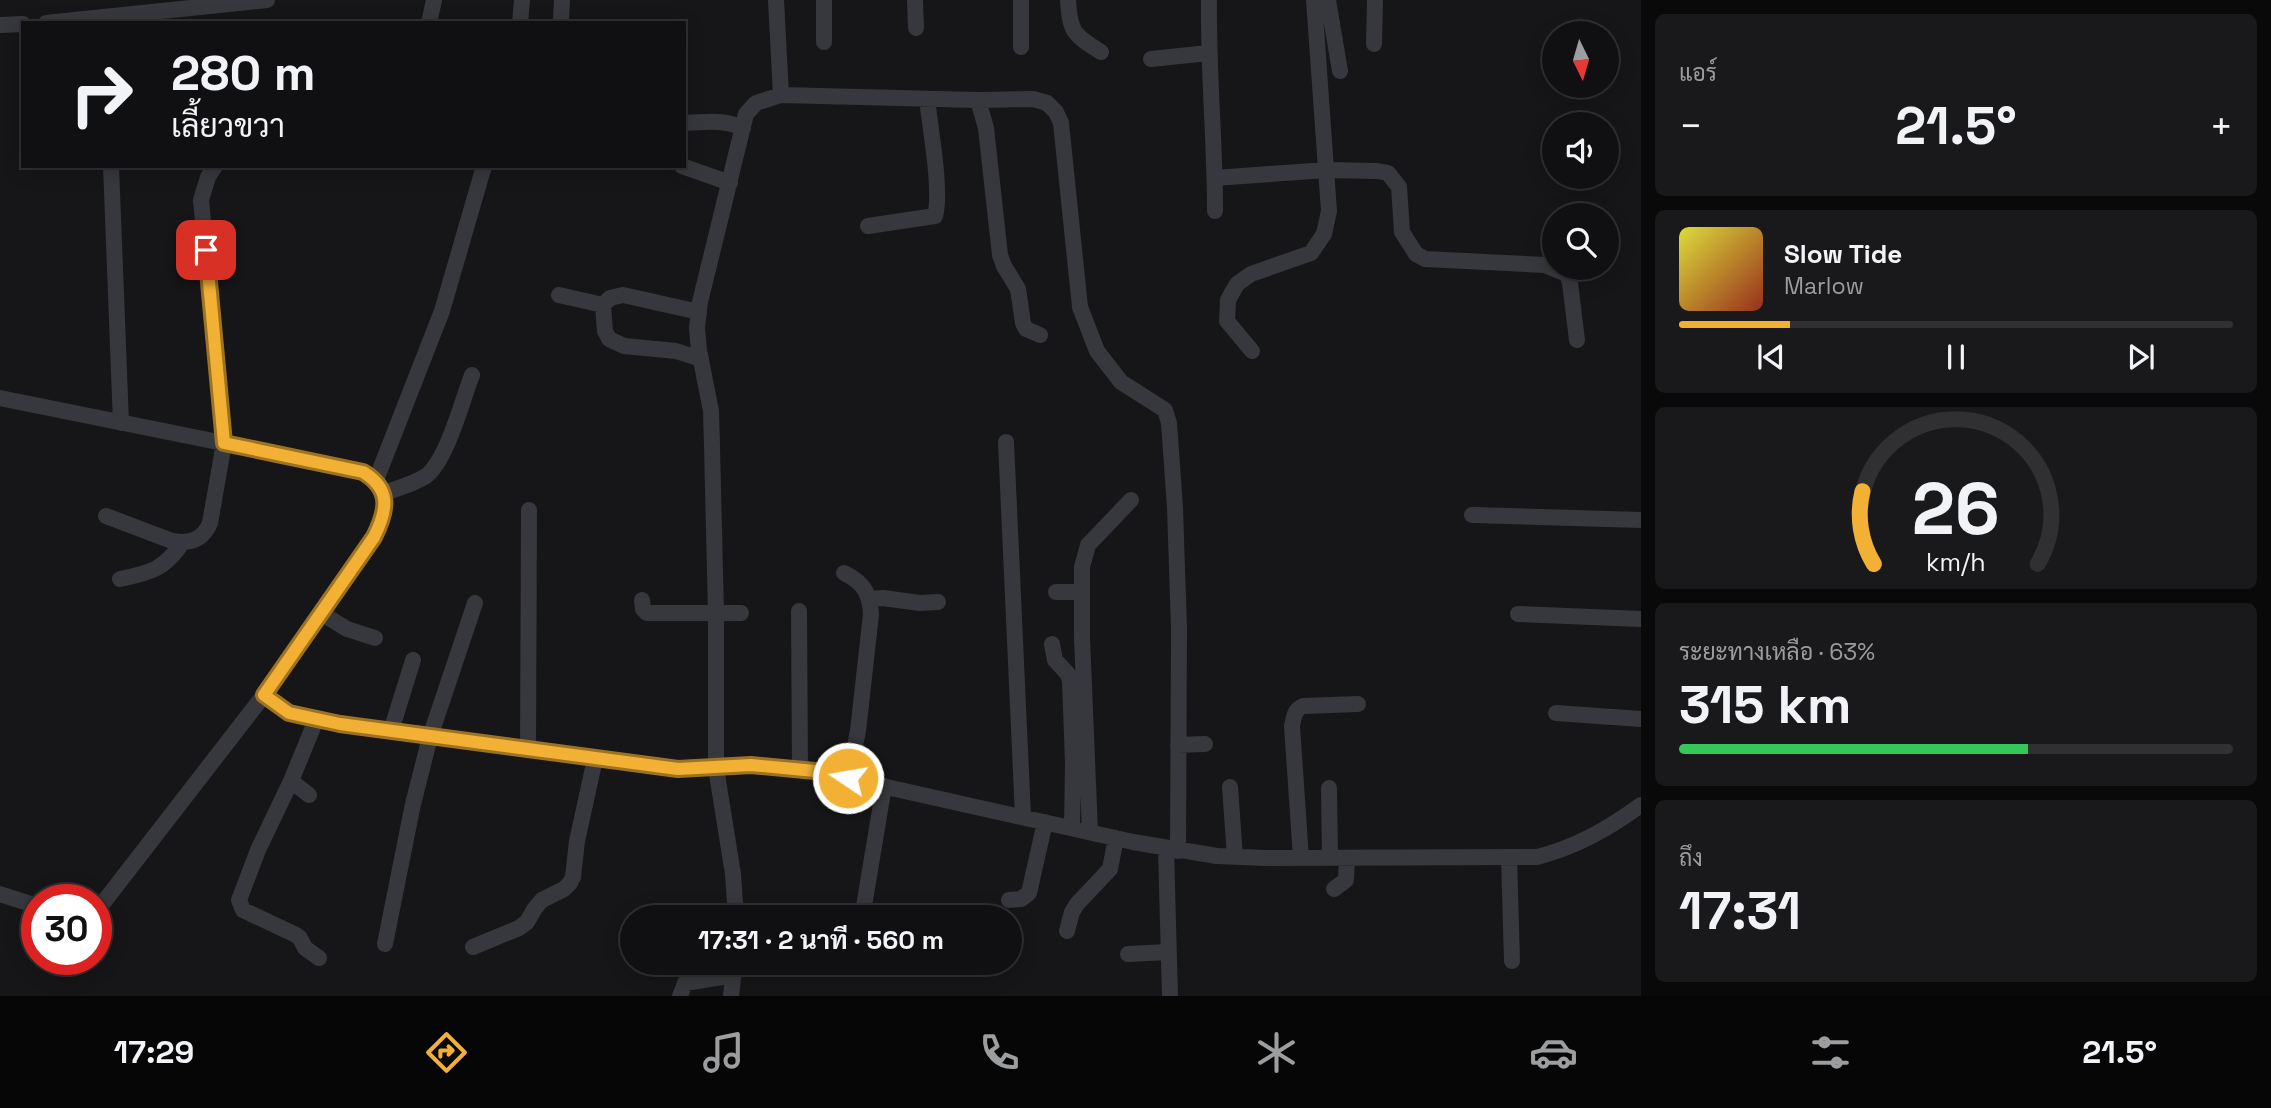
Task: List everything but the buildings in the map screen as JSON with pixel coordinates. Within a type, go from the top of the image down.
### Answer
[{"type":"street","points":[[65,21],[267,0]]},
{"type":"street","points":[[429,21],[434,0]]},
{"type":"street","points":[[520,21],[522,0]]},
{"type":"street","points":[[561,19],[562,0]]},
{"type":"street","points":[[776,0],[781,95]]},
{"type":"street","points":[[824,0],[824,42]]},
{"type":"street","points":[[915,0],[916,28]]},
{"type":"street","points":[[1021,0],[1021,47]]},
{"type":"street","points":[[1068,0],[1074,32],[1101,52]]},
{"type":"street","points":[[1209,0],[1215,211]]},
{"type":"street","points":[[1252,351],[1227,321],[1228,300],[1237,284],[1251,274],[1311,253],[1324,234],[1329,211],[1314,0]]},
{"type":"street","points":[[1328,0],[1340,71]]},
{"type":"street","points":[[1374,44],[1375,0]]},
{"type":"street","points":[[0,25],[21,24]]},
{"type":"street","points":[[1151,60],[1209,54]]},
{"type":"street","points":[[735,905],[733,874],[716,768],[716,614],[711,411],[697,328],[746,114],[756,103],[781,95],[1033,99],[1047,103],[1056,112],[1061,123],[1080,307],[1097,351],[1121,382],[1165,410],[1169,423],[1179,628],[1178,745],[1168,952],[1170,996]]},
{"type":"street","points":[[868,226],[934,216],[936,183],[927,99]]},
{"type":"street","points":[[978,100],[986,128],[1000,255],[1018,289],[1023,323],[1026,329],[1040,335]]},
{"type":"street","points":[[686,123],[732,122],[743,128]]},
{"type":"street","points":[[686,167],[730,183]]},
{"type":"street","points":[[111,168],[121,423]]},
{"type":"street","points":[[106,516],[183,543],[199,539],[210,523],[224,443],[201,201],[208,177],[214,168]]},
{"type":"street","points":[[112,891],[264,695],[374,537],[382,515],[380,486],[442,311],[483,168]]},
{"type":"street","points":[[1215,178],[1326,170],[1388,173],[1399,187],[1402,232],[1416,254],[1425,259],[1545,265],[1567,274],[1577,340]]},
{"type":"street","points":[[559,295],[603,305]]},
{"type":"street","points":[[699,312],[623,296],[610,298],[603,305],[605,331],[609,339],[624,346],[676,351],[701,359]]},
{"type":"street","points":[[380,486],[426,475],[448,441],[471,375]]},
{"type":"street","points":[[1,401],[352,468],[363,472],[380,486]]},
{"type":"street","points":[[1006,442],[1023,817]]},
{"type":"street","points":[[1090,832],[1082,567],[1088,545],[1130,500]]},
{"type":"street","points":[[528,749],[529,510]]},
{"type":"street","points":[[1472,515],[1641,520]]},
{"type":"street","points":[[120,579],[143,575],[160,567],[183,543]]},
{"type":"street","points":[[844,573],[862,583],[869,599],[871,614],[858,731],[848,778]]},
{"type":"street","points":[[1056,592],[1082,592]]},
{"type":"street","points":[[869,599],[938,602]]},
{"type":"street","points":[[642,600],[644,612],[647,613],[741,613]]},
{"type":"street","points":[[385,944],[410,817],[430,737],[474,603]]},
{"type":"street","points":[[799,611],[800,769]]},
{"type":"street","points":[[321,613],[347,629],[375,638]]},
{"type":"street","points":[[1518,614],[1641,619]]},
{"type":"street","points":[[1052,644],[1055,660],[1068,674],[1070,681],[1072,828]]},
{"type":"street","points":[[391,732],[413,660]]},
{"type":"street","points":[[264,695],[289,713],[316,720],[678,769],[751,765],[800,769],[1172,850],[1235,857],[1537,857],[1558,851],[1604,830],[1641,805]]},
{"type":"street","points":[[1301,858],[1292,726],[1294,714],[1303,706],[1358,704]]},
{"type":"street","points":[[1556,713],[1641,719]]},
{"type":"street","points":[[316,720],[241,889],[239,900],[243,910],[296,935],[307,950],[319,958]]},
{"type":"street","points":[[1178,745],[1205,744]]},
{"type":"street","points":[[473,947],[519,928],[527,922],[542,900],[570,883],[595,759]]},
{"type":"street","points":[[291,781],[309,795]]},
{"type":"street","points":[[864,905],[884,786]]},
{"type":"street","points":[[1230,788],[1235,857]]},
{"type":"street","points":[[1329,788],[1330,858]]},
{"type":"street","points":[[1009,900],[1021,899],[1029,893],[1045,822]]},
{"type":"street","points":[[1067,931],[1077,904],[1110,869],[1116,838]]},
{"type":"street","points":[[1510,857],[1512,961]]},
{"type":"street","points":[[1334,889],[1346,880],[1347,858]]},
{"type":"street","points":[[0,894],[21,901]]},
{"type":"street","points":[[1128,954],[1168,952]]},
{"type":"street","points":[[680,996],[685,983],[713,975]]},
{"type":"street","points":[[731,996],[733,975]]},
{"type":"route","points":[[206,250],[224,443],[352,468],[376,480],[384,493],[382,515],[374,537],[264,695],[289,713],[340,724],[678,769],[751,765],[815,771],[848,778]]}]
